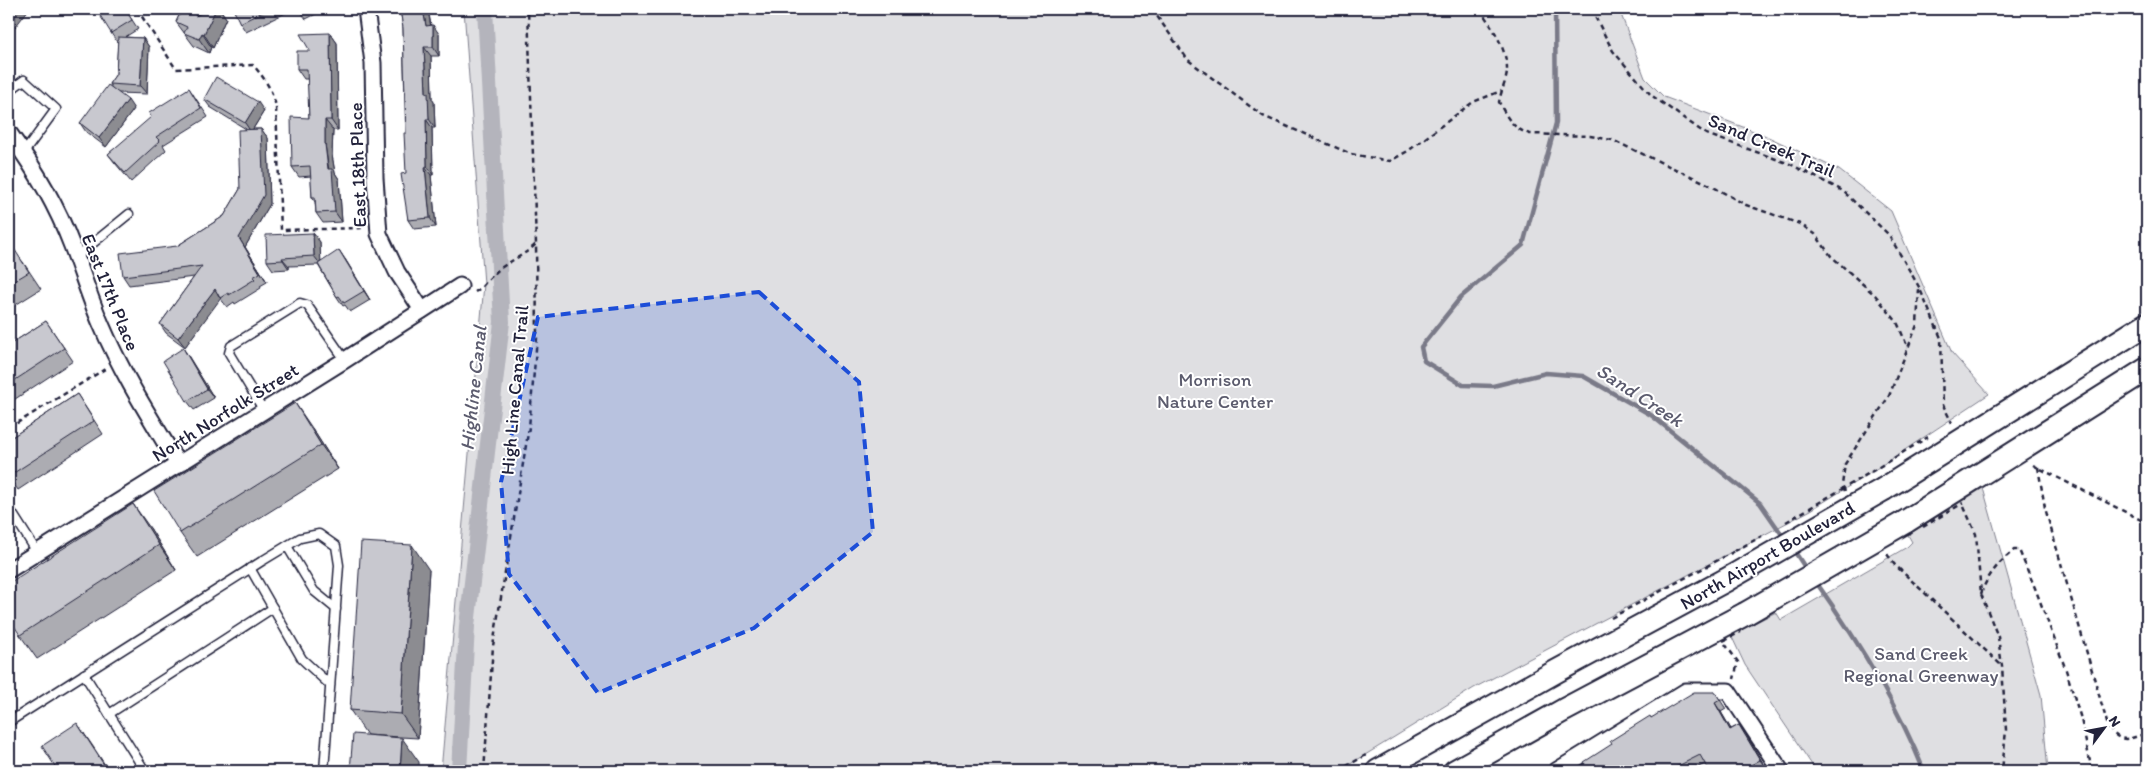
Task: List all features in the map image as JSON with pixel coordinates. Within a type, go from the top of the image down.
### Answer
[{"type":"main road","name":"North Airport Boulevard","points":[[1378,771],[1557,671],[1726,580],[1877,480],[2147,324]]},
{"type":"main road","name":"North Airport Boulevard","points":[[1456,771],[1564,710],[1745,614],[1905,522],[2147,368]]},
{"type":"street","name":"East 18th Place","points":[[366,9],[373,62],[375,178],[379,234],[383,246],[397,272],[422,310]]},
{"type":"street","name":"East 17th Place","points":[[10,138],[23,154],[56,210],[76,257],[100,323],[122,371],[178,464]]},
{"type":"street","name":"North Norfolk Street","points":[[9,570],[345,360],[459,286]]},
{"type":"street","points":[[1556,771],[1686,691],[1728,690],[1781,771]]},
{"type":"lane","points":[[9,91],[24,80],[56,109],[23,154]]},
{"type":"lane","points":[[76,257],[129,214]]},
{"type":"lane","points":[[264,410],[229,353],[231,346],[300,304],[307,305],[345,360]]},
{"type":"lane","points":[[9,508],[37,552]]},
{"type":"lane","points":[[9,722],[250,568],[300,538],[320,534],[336,546],[339,565],[324,771]]},
{"type":"lane","points":[[287,546],[314,591],[336,609]]},
{"type":"lane","points":[[250,568],[302,659],[330,685]]},
{"type":"lane","points":[[109,714],[273,608]]},
{"type":"lane","points":[[84,674],[145,771]]},
{"type":"path","points":[[137,9],[176,69],[253,65],[262,74],[274,97],[276,107],[281,230],[362,228]]},
{"type":"path","name":"High Line Canal Trail","points":[[484,771],[493,646],[529,427],[537,338],[536,244],[528,9]]},
{"type":"path","points":[[1152,9],[1188,60],[1262,116],[1351,154],[1390,161],[1408,151],[1473,102],[1501,90]]},
{"type":"path","points":[[1479,9],[1496,35],[1507,69],[1499,102],[1511,124],[1521,132],[1590,136],[1612,140],[1712,186],[1746,205],[1800,224],[1815,234],[1831,256],[1875,295],[1897,322],[1908,348]]},
{"type":"path","name":"Sand Creek Trail","points":[[1591,9],[1613,51],[1652,96],[1706,134],[1790,164],[1842,191],[1889,235],[1920,287],[1941,338],[1943,405],[1952,423]]},
{"type":"path","points":[[459,286],[467,292],[475,292],[496,272],[536,244]]},
{"type":"path","points":[[9,428],[105,369]]},
{"type":"path","points":[[1784,523],[1877,480],[1919,442]]},
{"type":"path","points":[[2027,462],[2147,523]]},
{"type":"path","points":[[2038,468],[2045,508],[2108,726],[2120,739],[2128,739],[2147,733]]},
{"type":"path","points":[[1963,503],[1976,534],[1981,594],[1998,637],[2006,730],[2002,771]]},
{"type":"path","points":[[1735,550],[1768,532]]},
{"type":"path","points":[[1981,594],[1986,580],[1996,568],[2014,550],[2019,550],[2036,588],[2066,670],[2081,719],[2092,771]]},
{"type":"path","points":[[1723,641],[1738,662],[1736,674]]},
{"type":"highlighted area","points":[[759,292],[859,382],[873,532],[754,628],[598,693],[509,574],[501,482],[538,317]]},
{"type":"green space","name":"Morrison Nature Center","points":[[464,9],[1619,9],[1645,78],[1664,97],[1764,135],[1839,170],[1891,211],[1952,353],[1989,394],[1811,510],[1474,688],[1339,771],[441,771],[484,284]]},
{"type":"green space","name":"Sand Creek Regional Greenway","points":[[1983,488],[2041,695],[2048,771],[1816,771],[1745,665],[1731,635],[1776,612],[1781,620],[1907,547],[1912,542],[1908,535]]},
{"type":"building","points":[[9,9],[15,9],[9,18]]},
{"type":"building","points":[[96,9],[125,9],[132,20],[111,33]]},
{"type":"building","points":[[182,9],[198,9],[195,16],[210,9],[216,9],[204,34],[202,33],[199,39],[184,33],[187,27],[176,22]]},
{"type":"building","points":[[233,9],[269,9],[240,23]]},
{"type":"building","points":[[400,9],[423,9],[426,26],[433,25],[433,47],[424,47],[429,119],[426,119],[427,166],[425,167],[430,218],[408,220],[401,174],[406,173],[404,133],[406,133],[403,28]]},
{"type":"building","points":[[330,33],[331,120],[325,120],[325,144],[328,169],[332,169],[335,212],[316,213],[315,197],[312,197],[310,166],[292,167],[291,117],[309,118],[307,69],[297,69],[297,51],[310,51],[300,34]]},
{"type":"building","points":[[118,37],[143,38],[140,86],[109,84],[116,74]]},
{"type":"building","points":[[216,77],[258,102],[245,123],[204,99]]},
{"type":"building","points":[[108,85],[128,100],[99,138],[80,123]]},
{"type":"building","points":[[189,88],[201,108],[156,137],[160,141],[125,173],[108,154],[151,117],[149,113]]},
{"type":"building","points":[[261,129],[264,195],[239,238],[260,273],[253,277],[255,279],[229,295],[228,293],[220,298],[215,289],[178,338],[160,324],[202,266],[123,276],[120,253],[177,246],[224,216],[240,189],[238,130]]},
{"type":"building","points":[[313,233],[314,256],[267,261],[266,235]]},
{"type":"building","points":[[11,244],[29,272],[9,284],[9,246]]},
{"type":"building","points":[[339,250],[364,291],[344,303],[339,296],[337,297],[318,264]]},
{"type":"building","points":[[46,321],[64,348],[9,384],[9,345]]},
{"type":"building","points":[[183,348],[207,389],[187,401],[163,361]]},
{"type":"building","points":[[77,394],[94,421],[9,476],[9,439]]},
{"type":"building","points":[[295,403],[321,445],[180,533],[154,491]]},
{"type":"building","points":[[133,504],[159,545],[20,635],[9,618],[9,583]]},
{"type":"building","points":[[361,542],[412,545],[401,714],[350,710]]},
{"type":"building","points":[[1694,692],[1715,692],[1720,700],[1715,703],[1730,730],[1739,725],[1760,760],[1740,771],[1709,771],[1700,755],[1676,767],[1679,771],[1572,771],[1612,744],[1610,741]]},
{"type":"building","points":[[77,723],[108,771],[58,771],[42,746]]},
{"type":"building","points":[[353,734],[402,738],[400,771],[350,771]]},
{"type":"waterway","name":"Highline Canal","points":[[459,771],[467,626],[502,322],[485,9]]},
{"type":"waterway","name":"Sand Creek","points":[[1555,9],[1556,123],[1523,245],[1461,297],[1421,347],[1424,361],[1463,385],[1493,386],[1546,373],[1583,376],[1651,415],[1760,503],[1785,539]]},
{"type":"waterway","name":"Sand Creek","points":[[1793,549],[1808,572]]},
{"type":"waterway","name":"Sand Creek","points":[[1816,582],[1876,673],[1902,721],[1924,771]]}]
